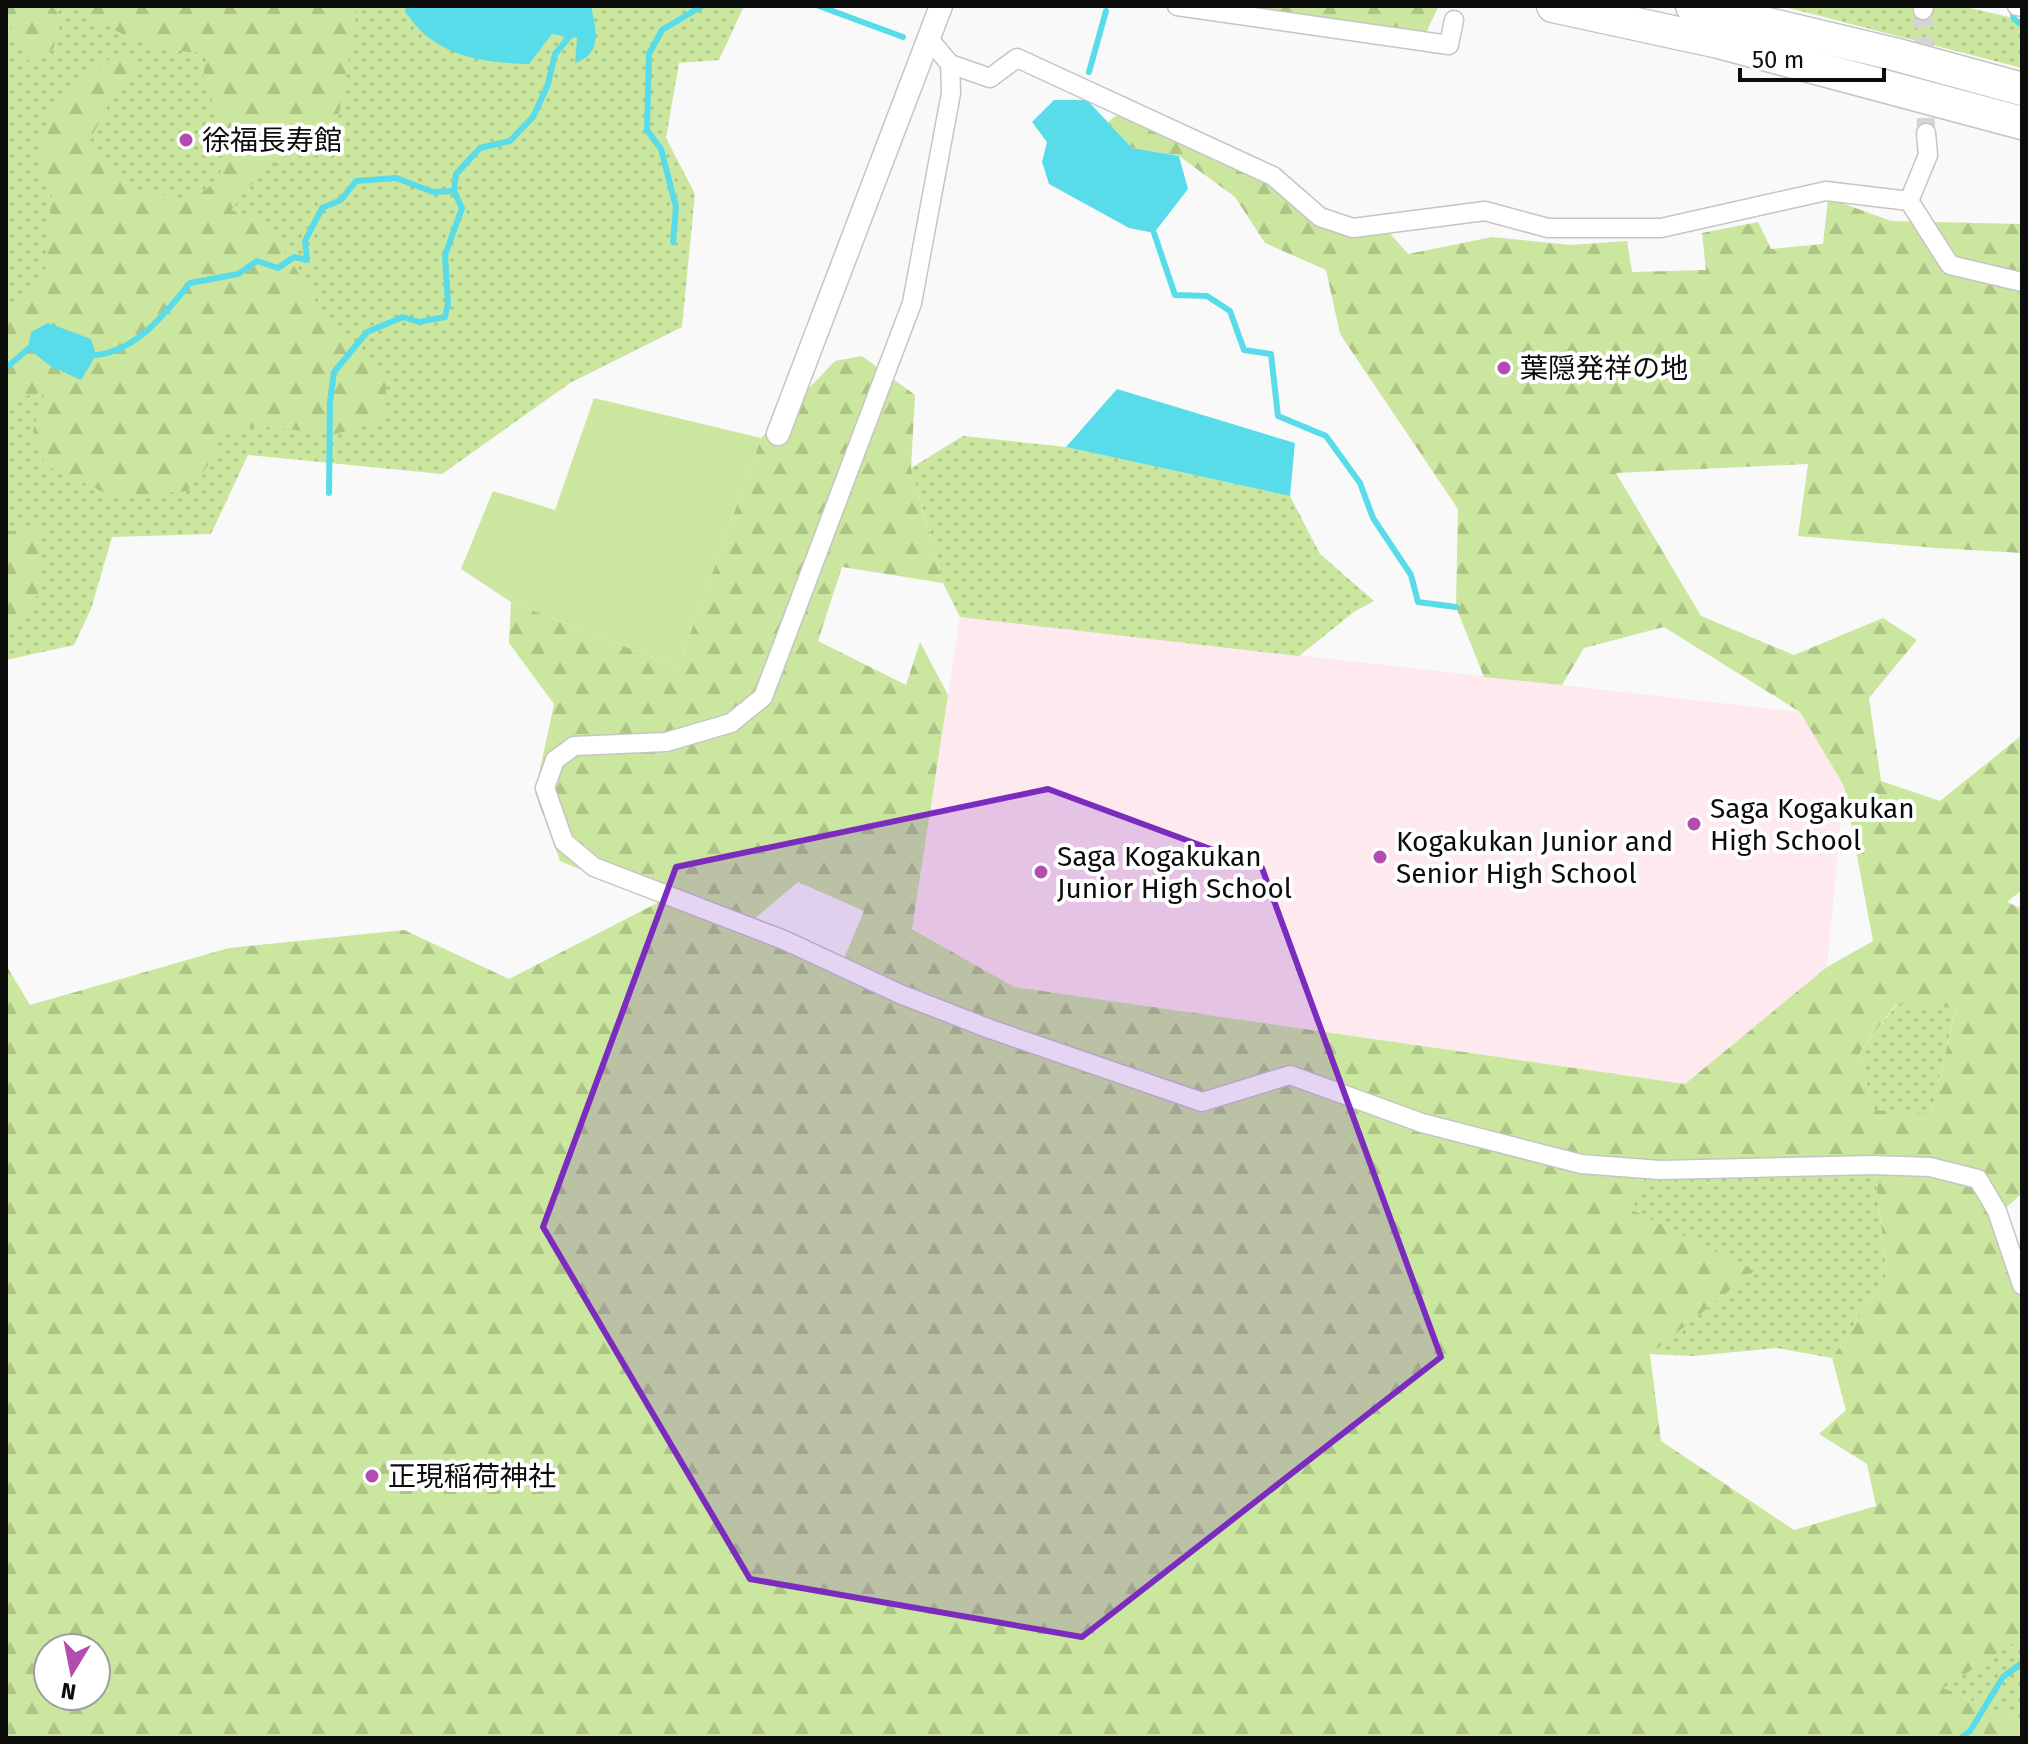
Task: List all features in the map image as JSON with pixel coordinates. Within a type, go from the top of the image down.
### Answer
[{"type":"highway","points":[[1553,6],[1719,42],[2022,123]]},
{"type":"highway","points":[[1692,6],[1894,54],[2022,89]]},
{"type":"street","points":[[778,434],[941,6]]},
{"type":"street","points":[[1177,6],[1449,45],[1454,20]]},
{"type":"street","points":[[929,39],[950,64],[990,78],[1017,58],[1273,176],[1320,217],[1353,228],[1485,211],[1548,228],[1661,228],[1826,191],[1909,201]]},
{"type":"street","points":[[950,64],[951,93],[912,303],[763,697],[731,723],[679,739],[574,746],[555,760],[545,788],[564,842],[594,867],[784,940],[900,994],[990,1029],[1202,1102],[1290,1075],[1422,1123],[1581,1164],[1660,1170],[1873,1165],[1930,1167],[1978,1179],[1997,1211],[2022,1285]]},
{"type":"street","points":[[1909,201],[1928,155],[1926,133]]},
{"type":"street","points":[[1909,201],[1950,265],[2022,282]]},
{"type":"highlighted area","points":[[1048,789],[1262,868],[1441,1357],[1082,1637],[750,1579],[543,1227],[676,867]]},
{"type":"shaded area","name":"Kogakukan Junior and Senior High School","points":[[960,617],[1800,712],[1844,786],[1827,967],[1685,1084],[1013,987],[912,928]]},
{"type":"green space","points":[[6,6],[744,6],[719,60],[679,63],[666,138],[695,194],[682,327],[570,383],[442,474],[248,455],[211,534],[112,537],[91,609],[74,645],[6,660]]},
{"type":"green space","points":[[6,6],[52,6],[62,19],[53,49],[28,61],[6,18]]},
{"type":"green space","points":[[81,6],[358,6],[337,124],[304,129],[284,156],[250,186],[231,210],[267,222],[336,334],[386,378],[386,420],[335,434],[256,426],[223,433],[207,467],[187,491],[114,497],[45,465],[33,431],[45,392],[6,400],[6,316],[46,267],[52,188],[35,177],[50,107],[117,53],[145,64],[110,102],[90,139],[109,170],[142,191],[179,198],[200,194],[215,182],[231,153],[231,134],[202,82],[207,54],[143,43],[104,24]]},
{"type":"green space","points":[[1244,6],[1432,6],[1438,7],[1426,33]]},
{"type":"green space","points":[[1781,6],[1961,6],[2022,20],[2022,68]]},
{"type":"green space","points":[[1126,108],[1273,176],[1320,217],[1382,224],[1408,254],[1492,237],[1570,245],[1627,241],[1632,272],[1706,270],[1702,233],[1758,222],[1771,249],[1823,244],[1828,198],[1891,221],[2022,224],[2022,553],[1798,536],[1808,464],[1616,473],[1701,616],[1794,655],[1883,618],[1917,640],[1869,698],[1881,781],[1940,801],[2022,735],[2022,890],[2007,902],[2022,909],[2022,1193],[2006,1208],[2022,1256],[2022,1638],[1943,1688],[2022,1722],[2022,1738],[6,1738],[6,965],[30,1005],[229,948],[404,930],[509,979],[659,902],[560,861],[535,793],[554,704],[509,643],[511,602],[678,667],[761,438],[835,361],[862,356],[915,395],[911,468],[943,583],[842,567],[818,641],[906,685],[920,642],[948,695],[912,929],[1014,987],[1685,1084],[1827,967],[1873,941],[1844,786],[1800,712],[1664,627],[1584,648],[1562,685],[1484,677],[1456,607],[1458,509],[1340,334],[1326,270],[1265,243],[1235,197],[1179,156],[1132,148],[1108,122]],"holes":[[[798,882],[864,911],[837,975],[741,930]],[[1896,1004],[1956,1008],[1931,1114],[1873,1110],[1860,1052]],[[1873,1158],[1887,1274],[1832,1358],[1846,1410],[1819,1434],[1867,1464],[1876,1506],[1794,1530],[1661,1441],[1650,1354],[1754,1271],[1632,1210],[1653,1159]]]},
{"type":"green space","points":[[594,398],[761,438],[678,667],[511,602],[461,569],[493,491],[555,510]]},
{"type":"green space","points":[[963,436],[1066,447],[1290,496],[1320,554],[1374,601],[1354,612],[1299,656],[960,617],[943,583],[911,468]]},
{"type":"green space","points":[[39,530],[41,591],[6,635],[6,531]]},
{"type":"green space","points":[[1897,1004],[1956,1007],[1931,1114],[1873,1111],[1860,1052]]},
{"type":"green space","points":[[1653,1158],[1873,1158],[1887,1274],[1832,1358],[1777,1348],[1693,1356],[1649,1354],[1631,1210]]},
{"type":"green space","points":[[2022,1638],[2022,1722],[1942,1688]]},
{"type":"water","points":[[406,6],[591,6],[595,23],[594,47],[590,54],[575,63],[577,38],[552,34],[529,64],[479,59],[454,52],[428,37],[405,12]]},
{"type":"water","points":[[1054,100],[1087,100],[1132,148],[1179,156],[1188,189],[1154,233],[1129,228],[1049,184],[1042,162],[1047,142],[1032,122]]},
{"type":"water","points":[[48,323],[91,339],[96,355],[81,380],[52,367],[28,349],[31,332]]},
{"type":"water","points":[[1117,389],[1295,443],[1290,496],[1066,447]]},
{"type":"waterway","points":[[673,242],[676,207],[661,149],[647,130],[649,54],[662,30],[702,6]]},
{"type":"waterway","points":[[819,6],[903,37]]},
{"type":"waterway","points":[[2012,9],[2014,19],[2022,25]]},
{"type":"waterway","points":[[1089,72],[1106,11]]},
{"type":"waterway","points":[[329,493],[330,402],[334,372],[367,332],[403,317],[419,322],[445,317],[448,304],[445,255],[462,208],[454,191],[456,174],[480,148],[510,141],[533,117],[548,84],[555,54],[570,36]]},
{"type":"waterway","points":[[96,355],[124,346],[149,329],[190,283],[238,274],[257,261],[278,268],[294,257],[307,260],[305,241],[322,208],[341,200],[356,181],[396,178],[433,192],[454,191]]},
{"type":"waterway","points":[[1154,233],[1175,295],[1207,296],[1230,311],[1244,350],[1271,354],[1278,416],[1326,436],[1360,483],[1373,518],[1411,575],[1418,602],[1456,607]]},
{"type":"waterway","points":[[6,368],[28,349]]},
{"type":"waterway","points":[[1961,1738],[1970,1731],[2003,1677],[2022,1663]]},
{"type":"tunnel","points":[[1923,10],[1926,133]]},
{"type":"place","name":"徐福長寿館","points":[[186,140]]},
{"type":"place","name":"葉隠発祥の地","points":[[1504,368]]},
{"type":"place","name":"Saga Kogakukan High School","points":[[1694,824]]},
{"type":"place","name":"Kogakukan Junior and Senior High School","points":[[1380,857]]},
{"type":"place","name":"Saga Kogakukan Junior High School","points":[[1041,872]]},
{"type":"place","name":"正現稲荷神社","points":[[372,1476]]}]
